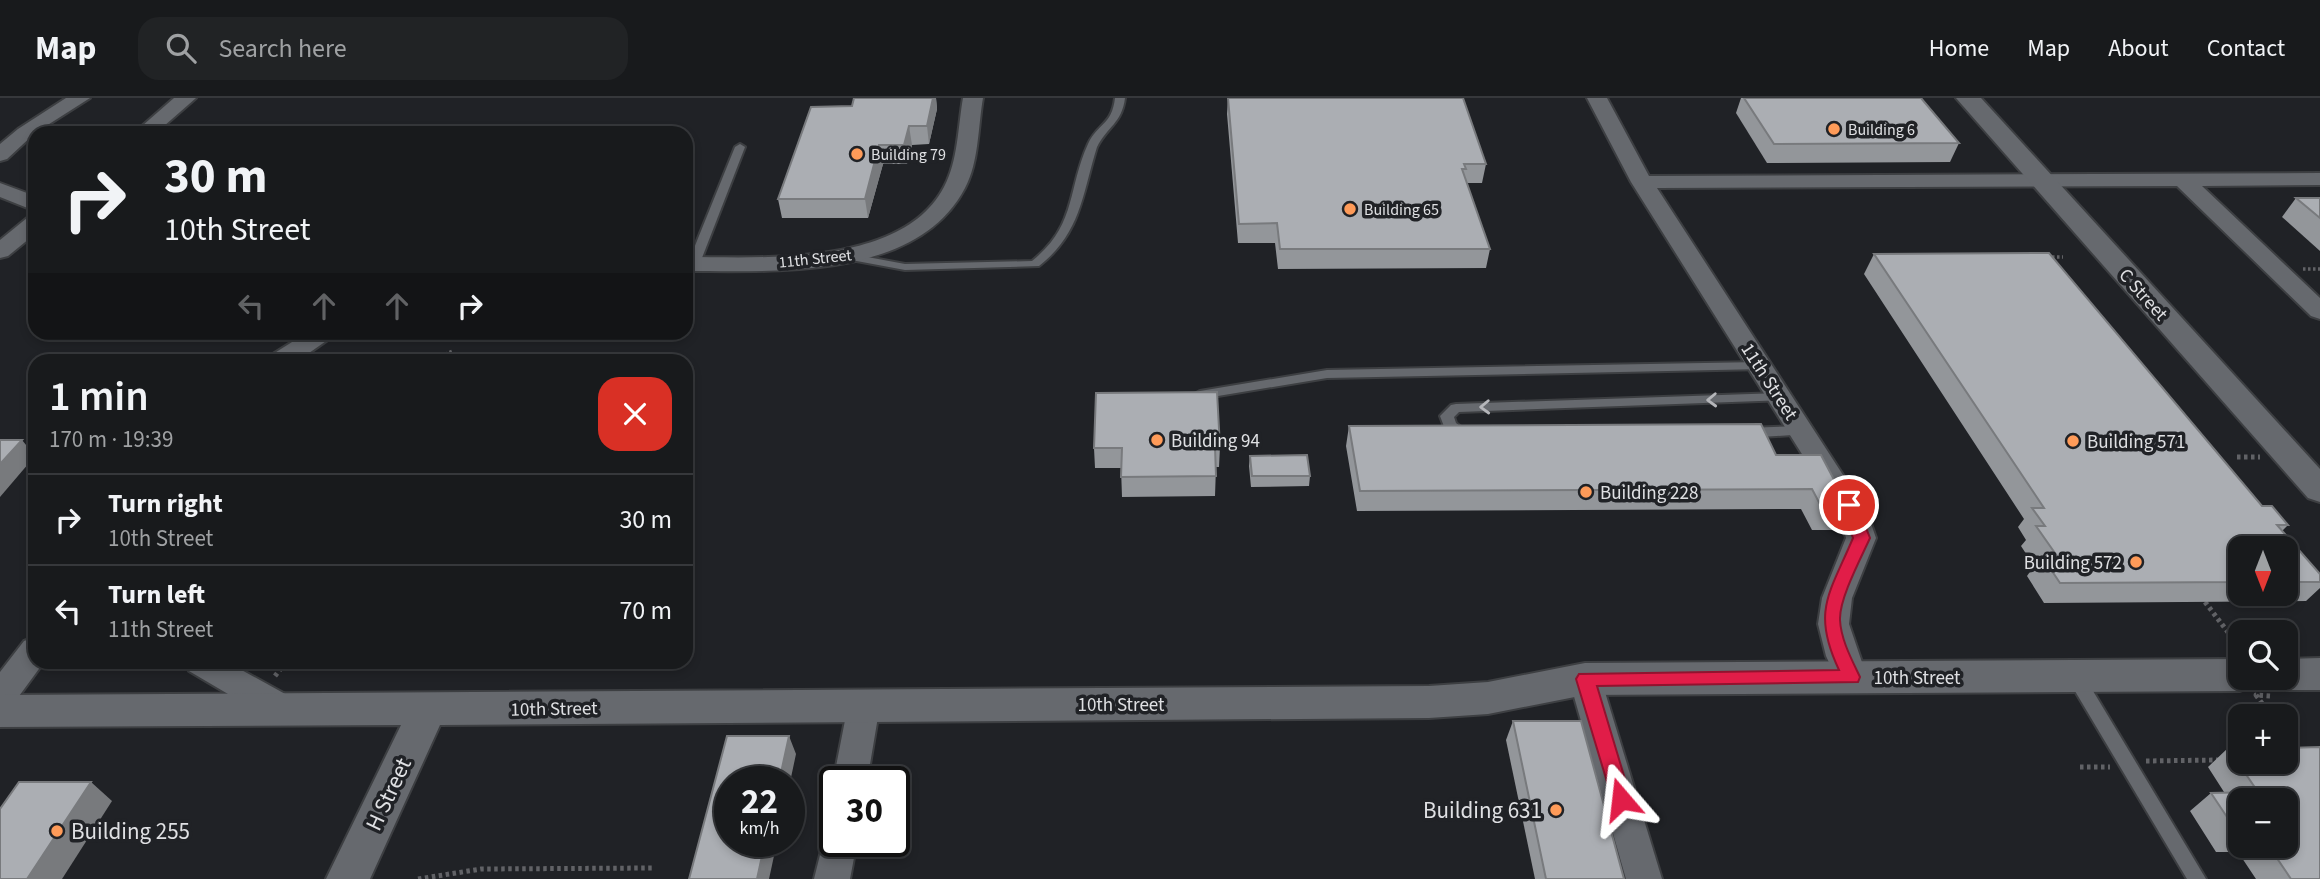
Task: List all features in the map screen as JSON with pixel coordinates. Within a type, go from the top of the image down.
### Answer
[{"type":"street","points":[[36,126],[79,98]]},
{"type":"street","points":[[152,126],[186,98]]},
{"type":"street","name":"11th Street","points":[[693,263],[807,262],[846,257],[895,240],[916,228],[942,206],[958,176],[973,98]]},
{"type":"street","name":"11th Street","points":[[1597,98],[1642,182],[1843,495],[1861,538],[1831,620],[1836,643],[1851,677]]},
{"type":"street","name":"C Street","points":[[1968,98],[2320,490]]},
{"type":"street","points":[[0,155],[28,131]]},
{"type":"street","points":[[2182,179],[2320,311]]},
{"type":"street","points":[[1642,182],[2320,179]]},
{"type":"street","points":[[0,190],[28,201]]},
{"type":"street","points":[[0,251],[28,229]]},
{"type":"street","points":[[292,354],[314,340]]},
{"type":"street","points":[[0,697],[28,659]]},
{"type":"street","points":[[212,669],[285,710]]},
{"type":"street","name":"10th Street","points":[[0,711],[1429,702],[1488,698],[1585,679],[2228,674]]},
{"type":"street","points":[[2298,674],[2320,674]]},
{"type":"street","points":[[1585,679],[1644,879]]},
{"type":"street","points":[[853,766],[864,705]]},
{"type":"street","name":"H Street","points":[[348,879],[428,709]]},
{"type":"street","points":[[832,879],[836,857]]},
{"type":"lane","points":[[846,257],[905,267],[1035,264],[1047,256],[1071,227],[1093,144],[1119,115],[1120,98]]},
{"type":"lane","points":[[693,256],[740,147]]},
{"type":"lane","points":[[1185,397],[1327,374],[1760,366]]},
{"type":"lane","points":[[1472,434],[1459,434],[1450,426],[1447,416],[1456,408],[1780,397]]},
{"type":"lane","points":[[1735,433],[1802,431]]},
{"type":"lane","points":[[2074,676],[2197,879]]},
{"type":"path","points":[[2038,258],[2063,257]]},
{"type":"path","points":[[446,354],[453,351]]},
{"type":"path","points":[[2205,602],[2228,632]]},
{"type":"path","points":[[2298,755],[2309,754]]},
{"type":"path","points":[[2080,767],[2142,761],[2226,760]]},
{"type":"path","points":[[418,879],[481,869],[652,868]]},
{"type":"building","name":"Building 79","points":[[854,98],[933,98],[927,126],[909,126],[904,145],[879,145],[865,199],[778,199],[811,107],[852,106]]},
{"type":"building","name":"Building 65","points":[[1228,98],[1463,98],[1486,164],[1464,164],[1466,169],[1462,169],[1490,249],[1280,249],[1277,223],[1239,224]]},
{"type":"building","points":[[1744,98],[1921,98],[1959,143],[1774,144]]},
{"type":"building","points":[[2296,198],[2320,198],[2320,218]]},
{"type":"building","points":[[2049,253],[2262,506],[2272,506],[2288,525],[2277,525],[2287,536],[2228,536],[2228,582],[2060,583],[2042,556],[2057,556],[2036,526],[2045,526],[2032,508],[2044,508],[1874,254]]},
{"type":"building","name":"Building 94","points":[[1217,392],[1220,447],[1215,447],[1216,476],[1121,477],[1122,448],[1094,448],[1096,393]]},
{"type":"building","name":"Building 228","points":[[1761,424],[1776,455],[1821,455],[1850,510],[1823,510],[1812,489],[1360,491],[1349,426]]},
{"type":"building","points":[[0,440],[22,440],[0,464]]},
{"type":"building","points":[[1307,455],[1310,476],[1252,476],[1250,456]]},
{"type":"building","points":[[2298,549],[2320,574],[2320,582],[2298,582]]},
{"type":"building","name":"Building 631","points":[[1513,721],[1581,721],[1624,879],[1546,879]]},
{"type":"building","points":[[727,736],[789,736],[782,766],[719,766]]},
{"type":"building","points":[[2320,747],[2320,879],[2291,879],[2277,858],[2298,858],[2298,788],[2255,788],[2246,774],[2298,774],[2298,748]]},
{"type":"building","points":[[19,782],[91,782],[27,879],[0,879],[0,809]]},
{"type":"building","points":[[714,785],[714,857],[762,857],[757,879],[689,879]]},
{"type":"building","points":[[2211,793],[2228,793],[2228,818]]},
{"type":"place","name":"Building 6","points":[[1834,129]]},
{"type":"place","name":"Building 79","points":[[857,154]]},
{"type":"place","name":"Building 65","points":[[1350,209]]},
{"type":"place","name":"Building 94","points":[[1157,440]]},
{"type":"place","name":"Building 571","points":[[2073,441]]},
{"type":"place","name":"Building 228","points":[[1586,492]]},
{"type":"place","name":"Building 572","points":[[2136,562]]},
{"type":"place","name":"Building 631","points":[[1556,810]]},
{"type":"place","name":"Building 255","points":[[57,831]]},
{"type":"route","points":[[1621,799],[1585,679],[1851,677],[1833,634],[1831,620],[1861,538],[1849,505]]}]
